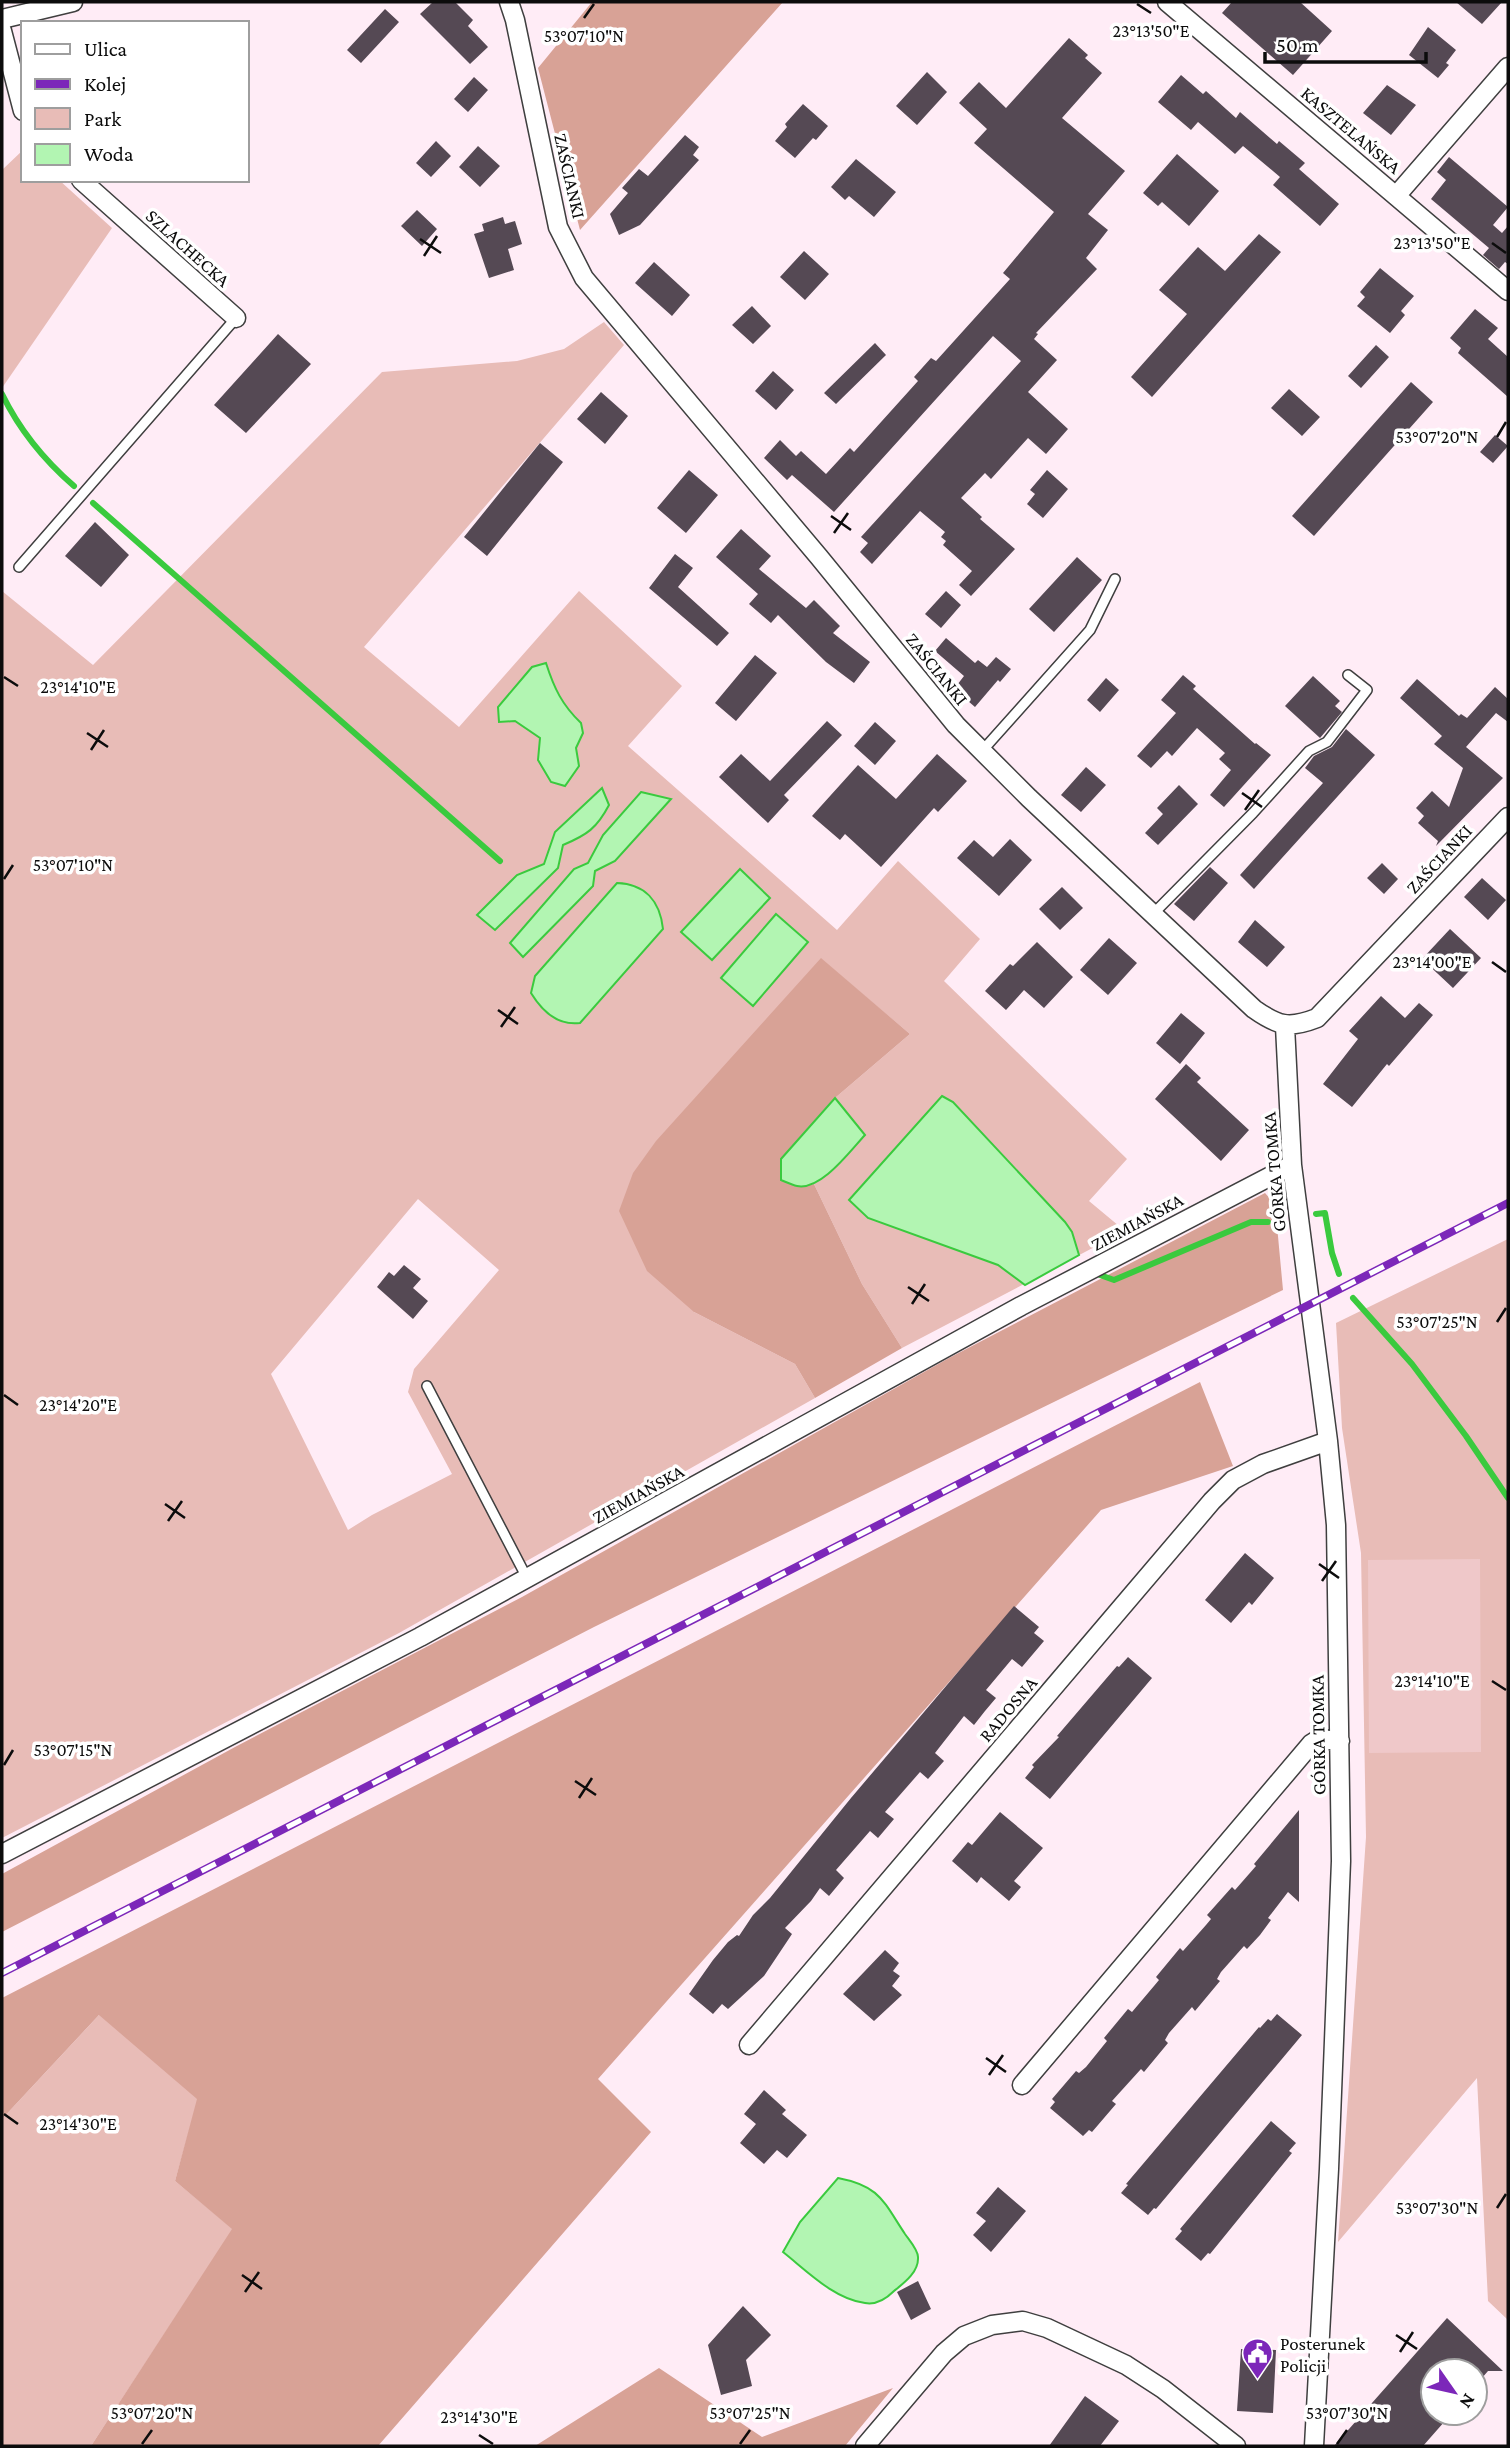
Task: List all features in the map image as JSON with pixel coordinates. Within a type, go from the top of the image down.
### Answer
[{"type":"street","points":[[2,19],[73,2]]},
{"type":"street","name":"ZAŚCIANKI","points":[[509,2],[558,227],[584,278],[819,557],[956,725],[1254,1009],[1285,1026],[1303,1024],[1317,1018],[1508,817]]},
{"type":"street","name":"KASZTELAŃSKA","points":[[1167,2],[1508,291]]},
{"type":"street","points":[[2,31],[21,103]]},
{"type":"street","points":[[1396,196],[1508,67]]},
{"type":"street","name":"SZLACHECKA","points":[[83,182],[236,318]]},
{"type":"street","name":"GÓRKA TOMKA","points":[[1285,1026],[1292,1165],[1328,1441],[1336,1525],[1340,1861],[1331,2115],[1314,2446]]},
{"type":"street","name":"ZIEMIAŃSKA","points":[[2,1854],[420,1637],[1021,1306],[1292,1165]]},
{"type":"street","name":"RADOSNA","points":[[749,2045],[1212,1501],[1233,1480],[1263,1464],[1328,1441]]},
{"type":"street","points":[[1022,2085],[1311,1745],[1319,1739],[1340,1741]]},
{"type":"street","points":[[865,2446],[944,2353],[964,2336],[992,2325],[1023,2321],[1048,2328],[1126,2365],[1163,2389],[1236,2446]]},
{"type":"lane","points":[[19,567],[236,318]]},
{"type":"lane","points":[[982,751],[1090,630],[1115,579]]},
{"type":"lane","points":[[1153,914],[1253,813],[1309,751],[1327,742],[1367,690],[1348,675]]},
{"type":"lane","points":[[427,1386],[527,1578]]},
{"type":"green space","points":[[21,152],[21,182],[61,182],[112,228],[2,388],[2,170]]},
{"type":"green space","points":[[604,322],[624,345],[364,647],[459,727],[579,591],[682,686],[628,746],[837,930],[898,861],[980,939],[944,981],[1127,1159],[1089,1201],[1125,1231],[902,1348],[862,1284],[814,1184],[841,1162],[864,1135],[835,1098],[910,1034],[821,959],[694,1312],[795,1364],[815,1398],[399,1633],[2,1838],[2,591],[93,665],[382,372],[517,361],[564,349]],"holes":[[[418,1199],[499,1270],[414,1369],[408,1392],[452,1474],[348,1530],[271,1374]]]},
{"type":"green space","points":[[1508,1239],[1508,2320],[1488,2301],[1477,2078],[1338,2242],[1366,1837],[1361,1553],[1342,1428],[1336,1323]]},
{"type":"green space","points":[[100,2014],[198,2099],[175,2181],[233,2229],[91,2446],[2,2446],[2,2119]]},
{"type":"shaded area","points":[[592,2],[783,2],[580,230],[538,68]]},
{"type":"shaded area","points":[[821,958],[910,1034],[835,1098],[781,1159],[781,1180],[798,1187],[814,1184],[862,1284],[902,1348],[815,1398],[795,1364],[694,1312],[647,1271],[619,1211],[633,1173],[656,1141]]},
{"type":"shaded area","points":[[1265,1193],[1275,1204],[1283,1290],[594,1627],[2,1932],[2,1874],[235,1747],[522,1597],[949,1358]]},
{"type":"shaded area","points":[[1200,1382],[1233,1466],[1101,1510],[598,2079],[651,2132],[378,2446],[91,2446],[232,2229],[175,2181],[197,2099],[99,2015],[2,2119],[2,1998]]},
{"type":"shaded area","points":[[1480,1559],[1481,1752],[1369,1753],[1368,1560]]},
{"type":"shaded area","points":[[659,2368],[762,2437],[893,2388],[845,2446],[535,2446]]},
{"type":"water","points":[[546,663],[559,696],[581,723],[583,733],[576,748],[579,766],[565,786],[551,782],[538,760],[540,738],[515,721],[499,722],[498,707],[532,667]]},
{"type":"water","points":[[602,788],[609,805],[590,830],[563,845],[558,868],[495,930],[477,915],[517,875],[544,864],[555,832]]},
{"type":"water","points":[[641,792],[671,799],[615,861],[595,871],[593,886],[523,957],[510,943],[574,869],[588,863],[603,835]]},
{"type":"water","points":[[740,869],[770,898],[712,960],[681,932]]},
{"type":"water","points":[[617,883],[636,887],[655,902],[663,929],[580,1023],[557,1020],[540,1006],[531,993],[535,976]]},
{"type":"water","points":[[776,914],[808,942],[753,1006],[721,978]]},
{"type":"water","points":[[942,1096],[953,1102],[1065,1222],[1072,1232],[1079,1255],[1025,1285],[998,1265],[868,1218],[849,1200]]},
{"type":"water","points":[[835,1098],[865,1135],[834,1168],[816,1182],[797,1186],[781,1180],[781,1159]]},
{"type":"water","points":[[838,2178],[863,2185],[879,2197],[918,2254],[916,2268],[910,2277],[888,2297],[877,2302],[865,2303],[842,2296],[821,2283],[783,2252],[800,2222]]},
{"type":"building","points":[[433,2],[455,2],[473,20],[468,26],[488,47],[470,64],[420,14]]},
{"type":"building","points":[[1232,2],[1300,2],[1332,31],[1293,75],[1222,13]]},
{"type":"building","points":[[1456,2],[1502,2],[1482,24]]},
{"type":"building","points":[[385,9],[399,22],[361,63],[347,50]]},
{"type":"building","points":[[1428,27],[1456,50],[1446,63],[1449,65],[1438,78],[1409,55]]},
{"type":"building","points":[[1069,38],[1088,55],[1085,58],[1102,73],[1062,118],[1125,171],[1088,214],[1108,230],[1086,258],[1097,269],[1036,333],[1038,334],[1034,339],[1057,360],[1028,392],[1068,429],[1046,454],[1028,438],[991,479],[985,473],[961,498],[982,517],[980,519],[1015,549],[971,596],[959,585],[972,571],[943,545],[946,541],[941,537],[945,532],[920,511],[872,564],[860,552],[868,543],[861,537],[1021,361],[993,336],[834,512],[792,475],[787,480],[764,458],[780,440],[796,456],[801,451],[826,474],[850,448],[854,452],[918,381],[914,377],[931,358],[936,361],[1010,279],[1003,273],[1054,212],[974,143],[987,129],[959,103],[979,82],[1006,108]]},
{"type":"building","points":[[927,72],[947,92],[917,125],[896,106]]},
{"type":"building","points":[[1181,75],[1203,94],[1206,91],[1236,118],[1240,112],[1277,144],[1279,141],[1305,163],[1299,169],[1339,204],[1320,226],[1273,185],[1280,177],[1243,146],[1235,154],[1198,122],[1191,130],[1158,102]]},
{"type":"building","points":[[474,77],[488,90],[468,112],[454,99]]},
{"type":"building","points":[[1387,85],[1416,105],[1391,135],[1363,113]]},
{"type":"building","points":[[803,104],[828,126],[795,158],[775,141],[787,127],[785,124]]},
{"type":"building","points":[[685,135],[699,147],[693,155],[699,160],[640,225],[619,235],[610,214],[628,193],[622,188],[639,169],[648,176]]},
{"type":"building","points":[[436,141],[451,156],[431,177],[416,163]]},
{"type":"building","points":[[478,146],[500,166],[480,187],[459,167]]},
{"type":"building","points":[[1177,154],[1219,191],[1189,226],[1162,202],[1158,206],[1143,193]]},
{"type":"building","points":[[1449,157],[1508,207],[1493,225],[1502,233],[1508,226],[1508,264],[1505,262],[1499,269],[1483,255],[1489,248],[1431,199],[1446,180],[1437,172]]},
{"type":"building","points":[[856,159],[896,192],[874,217],[849,196],[845,200],[831,187]]},
{"type":"building","points":[[417,210],[437,229],[422,246],[401,226]]},
{"type":"building","points":[[503,217],[505,224],[515,221],[522,244],[508,249],[514,270],[489,278],[474,234],[484,231],[482,224]]},
{"type":"building","points":[[1259,234],[1281,252],[1152,397],[1131,377],[1187,314],[1159,290],[1198,247],[1225,271]]},
{"type":"building","points":[[804,251],[829,274],[805,300],[780,277]]},
{"type":"building","points":[[654,262],[690,295],[672,316],[635,283]]},
{"type":"building","points":[[1380,268],[1414,296],[1401,311],[1405,315],[1390,333],[1357,306],[1365,297],[1360,292]]},
{"type":"building","points":[[752,306],[771,326],[753,344],[732,325]]},
{"type":"building","points":[[1475,309],[1498,328],[1488,339],[1508,357],[1508,397],[1458,353],[1461,348],[1450,338]]},
{"type":"building","points":[[278,334],[311,364],[246,433],[214,405]]},
{"type":"building","points":[[875,343],[886,355],[836,404],[824,393]]},
{"type":"building","points":[[1376,345],[1389,357],[1361,388],[1348,376]]},
{"type":"building","points":[[773,371],[794,390],[776,410],[755,391]]},
{"type":"building","points":[[1411,382],[1433,402],[1314,536],[1292,516]]},
{"type":"building","points":[[1289,389],[1320,417],[1302,436],[1271,408]]},
{"type":"building","points":[[601,392],[628,416],[605,444],[577,419]]},
{"type":"building","points":[[1495,435],[1508,446],[1493,463],[1480,452]]},
{"type":"building","points":[[540,443],[563,462],[487,556],[464,537]]},
{"type":"building","points":[[689,470],[718,495],[686,533],[657,508]]},
{"type":"building","points":[[1047,470],[1068,489],[1043,518],[1027,504],[1035,494],[1030,490]]},
{"type":"building","points":[[95,522],[129,555],[101,587],[65,556]]},
{"type":"building","points":[[741,529],[771,556],[759,569],[806,608],[814,600],[840,626],[833,633],[870,662],[854,683],[826,662],[778,615],[771,623],[749,604],[758,594],[716,557]]},
{"type":"building","points":[[675,554],[693,568],[678,587],[729,633],[717,646],[649,588]]},
{"type":"building","points":[[1077,557],[1102,580],[1054,632],[1029,609]]},
{"type":"building","points":[[946,591],[961,605],[941,628],[925,614]]},
{"type":"building","points":[[946,638],[975,663],[978,660],[987,667],[996,657],[1011,669],[975,707],[954,689],[964,676],[935,651]]},
{"type":"building","points":[[755,655],[777,673],[736,721],[715,703]]},
{"type":"building","points":[[1183,675],[1196,686],[1193,689],[1271,755],[1224,807],[1210,795],[1231,770],[1219,759],[1225,753],[1197,728],[1172,756],[1167,751],[1151,768],[1137,756],[1176,713],[1161,700]]},
{"type":"building","points":[[1313,676],[1340,701],[1335,706],[1342,712],[1320,738],[1285,706]]},
{"type":"building","points":[[1106,678],[1119,690],[1100,712],[1087,700]]},
{"type":"building","points":[[1417,679],[1459,716],[1461,714],[1467,718],[1495,687],[1508,699],[1508,722],[1496,713],[1466,747],[1503,778],[1436,846],[1438,841],[1418,823],[1424,816],[1416,808],[1432,791],[1449,807],[1463,768],[1434,744],[1442,736],[1400,698]]},
{"type":"building","points":[[827,721],[842,735],[784,795],[789,800],[768,823],[719,777],[741,754],[770,781]]},
{"type":"building","points":[[875,722],[896,741],[875,765],[854,746]]},
{"type":"building","points":[[1346,729],[1375,755],[1254,889],[1240,875],[1323,783],[1305,768],[1314,756],[1332,747]]},
{"type":"building","points":[[937,754],[967,781],[938,812],[934,808],[881,867],[845,834],[840,840],[812,816],[858,765],[896,799]]},
{"type":"building","points":[[1086,767],[1106,785],[1081,812],[1061,795]]},
{"type":"building","points":[[1179,785],[1198,804],[1158,845],[1145,833],[1163,814],[1157,808]]},
{"type":"building","points":[[1010,839],[1032,860],[999,896],[957,858],[974,840],[993,857]]},
{"type":"building","points":[[1382,863],[1398,879],[1384,894],[1367,878]]},
{"type":"building","points":[[1210,867],[1228,883],[1194,921],[1174,904]]},
{"type":"building","points":[[1482,878],[1506,900],[1488,920],[1464,897]]},
{"type":"building","points":[[1062,887],[1083,908],[1060,930],[1039,909]]},
{"type":"building","points":[[1255,920],[1285,947],[1267,967],[1238,942]]},
{"type":"building","points":[[1450,929],[1481,958],[1453,988],[1422,959]]},
{"type":"building","points":[[1109,938],[1137,963],[1108,995],[1080,970]]},
{"type":"building","points":[[1037,942],[1073,977],[1044,1008],[1024,990],[1006,1010],[985,991],[1010,964],[1013,966]]},
{"type":"building","points":[[1381,996],[1405,1018],[1419,1003],[1433,1015],[1389,1066],[1387,1064],[1352,1107],[1323,1084],[1358,1039],[1349,1031]]},
{"type":"building","points":[[1181,1013],[1205,1033],[1180,1064],[1156,1043]]},
{"type":"building","points":[[1186,1064],[1201,1078],[1197,1082],[1249,1130],[1221,1161],[1155,1099]]},
{"type":"building","points":[[404,1265],[421,1279],[413,1288],[428,1301],[413,1319],[377,1287],[389,1272],[394,1276]]},
{"type":"building","points":[[1245,1553],[1274,1578],[1252,1605],[1249,1602],[1231,1623],[1205,1600]]},
{"type":"building","points":[[1014,1606],[1039,1627],[1034,1633],[1044,1641],[1022,1667],[1012,1659],[986,1690],[996,1698],[974,1725],[964,1716],[935,1753],[944,1761],[928,1779],[920,1772],[885,1812],[894,1819],[878,1838],[870,1831],[836,1870],[844,1878],[829,1896],[820,1888],[785,1928],[792,1934],[764,1976],[728,2009],[722,2004],[713,2014],[689,1994],[713,1960],[728,1942],[739,1936],[753,1915]]},
{"type":"building","points":[[1128,1657],[1152,1678],[1050,1799],[1025,1778],[1034,1767],[1032,1765],[1059,1737],[1057,1736],[1117,1666]]},
{"type":"building","points":[[1299,1810],[1299,1902],[1288,1892],[1268,1918],[1271,1920],[1260,1935],[1247,1949],[1244,1946],[1221,1972],[1217,1979],[1220,1981],[1195,2011],[1192,2007],[1169,2033],[1165,2040],[1168,2043],[1144,2072],[1141,2069],[1112,2101],[1116,2104],[1092,2132],[1089,2130],[1083,2136],[1050,2108],[1055,2102],[1052,2099],[1076,2071],[1079,2073],[1086,2067],[1107,2041],[1104,2038],[1128,2009],[1132,2012],[1159,1980],[1156,1977],[1180,1948],[1183,1951],[1211,1919],[1207,1915],[1232,1887],[1235,1890]]},
{"type":"building","points":[[1000,1812],[1043,1848],[1014,1881],[1021,1887],[1009,1901],[981,1877],[977,1883],[952,1861],[968,1842],[972,1845]]},
{"type":"building","points":[[885,1950],[899,1963],[893,1971],[900,1976],[892,1986],[902,1995],[874,2021],[843,1994]]},
{"type":"building","points":[[1277,2014],[1302,2035],[1156,2209],[1148,2215],[1121,2193],[1128,2185],[1126,2184],[1259,2027],[1268,2019],[1271,2021]]},
{"type":"building","points":[[764,2090],[786,2110],[782,2114],[807,2135],[787,2158],[777,2150],[764,2164],[740,2143],[756,2124],[744,2114]]},
{"type":"building","points":[[1271,2121],[1296,2143],[1289,2151],[1292,2153],[1210,2254],[1201,2261],[1175,2239],[1182,2231],[1180,2229]]},
{"type":"building","points":[[998,2187],[1026,2211],[991,2252],[973,2235],[986,2221],[976,2213]]},
{"type":"building","points":[[918,2281],[931,2309],[911,2320],[897,2292]]},
{"type":"building","points":[[743,2306],[771,2335],[746,2360],[752,2386],[721,2395],[708,2345]]},
{"type":"building","points":[[1447,2318],[1488,2357],[1419,2357],[1419,2427],[1440,2427],[1423,2446],[1334,2446]]},
{"type":"building","name":"Posterunek Policji","points":[[1241,2349],[1276,2350],[1273,2413],[1237,2411]]},
{"type":"building","points":[[1489,2358],[1503,2371],[1489,2371]]},
{"type":"building","points":[[1085,2396],[1119,2421],[1100,2446],[1049,2446]]},
{"type":"waterway","points":[[2,394],[33,443],[52,466],[74,486]]},
{"type":"waterway","points":[[93,503],[500,861]]},
{"type":"waterway","points":[[1316,1214],[1325,1213],[1332,1253],[1339,1274]]},
{"type":"waterway","points":[[1100,1275],[1114,1280],[1251,1222],[1268,1222]]},
{"type":"waterway","points":[[1353,1298],[1412,1364],[1508,1498]]},
{"type":"railway","points":[[2,1973],[1508,1203]]},
{"type":"place","name":"Posterunek Policji","points":[[1257,2381]]}]
